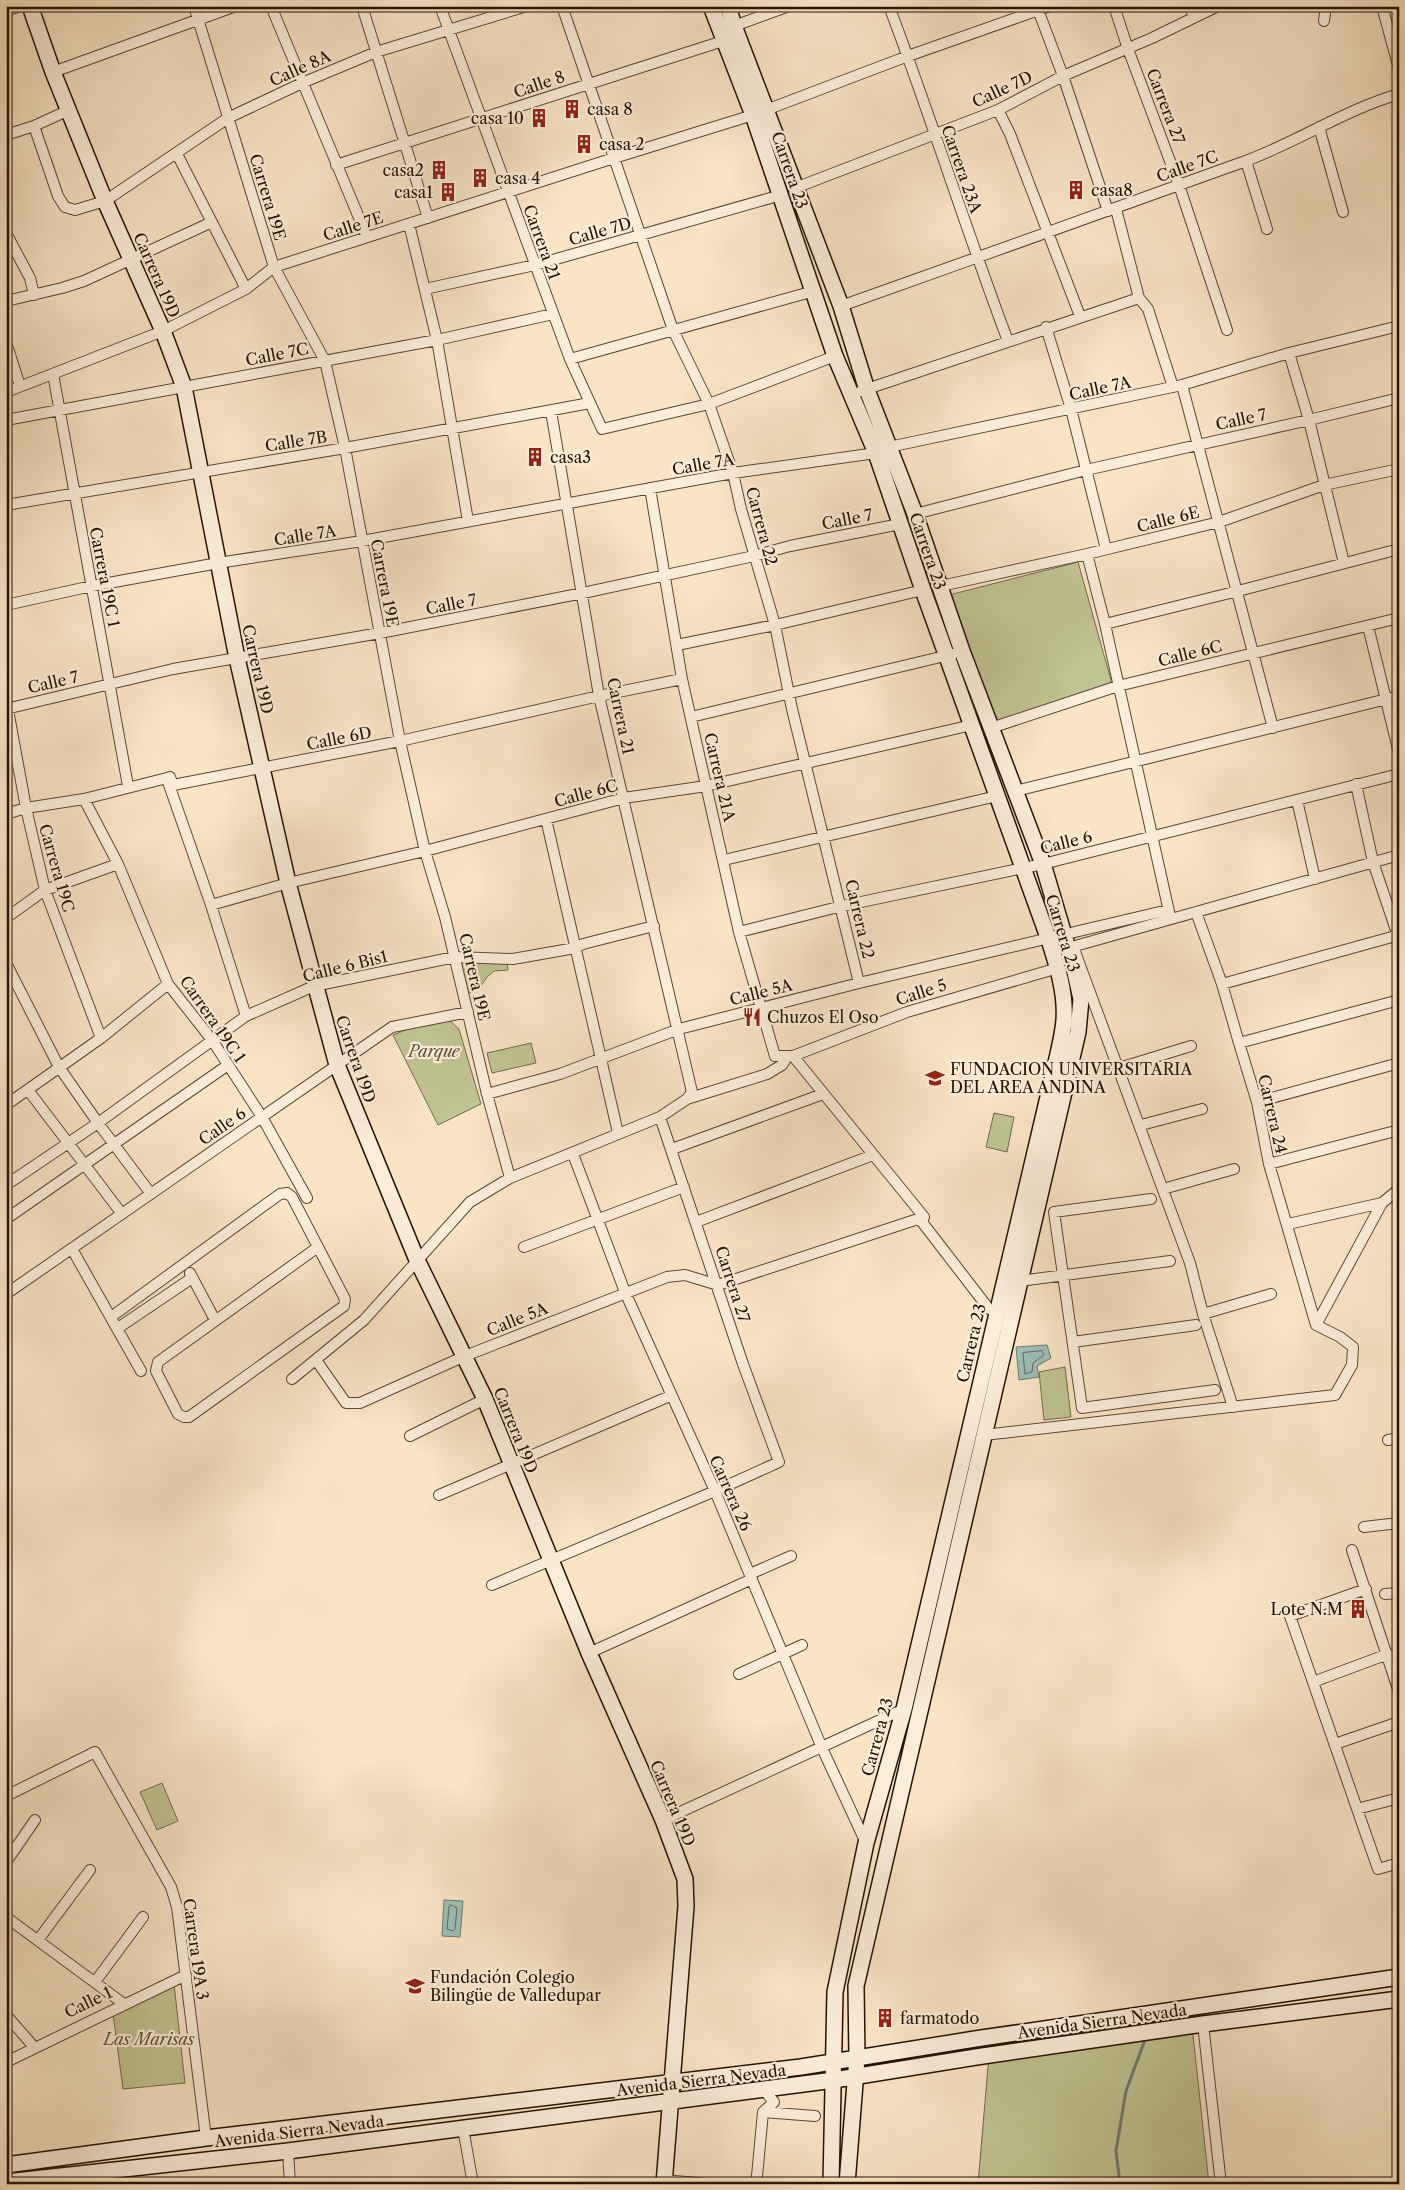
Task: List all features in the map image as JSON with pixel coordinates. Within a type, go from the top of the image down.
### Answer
[{"type":"main road","name":"Carrera 19D","points":[[30,6],[53,72],[105,201],[163,331],[184,387],[237,658],[288,883],[314,986],[337,1065],[417,1260],[485,1399],[589,1653],[681,1866],[686,1892],[671,2101]]},
{"type":"main road","name":"Carrera 23","points":[[711,6],[723,41],[795,188],[841,306],[867,390],[900,524],[923,590],[1023,868],[1063,941],[1058,968],[1064,1005],[1064,1021],[1056,1063],[904,1709],[866,1843],[835,1992],[831,2184]]},
{"type":"main road","name":"Carrera 23","points":[[728,6],[781,195],[835,356],[850,393],[883,450],[916,514],[962,651],[1043,864],[1063,941],[1081,999],[1078,1032],[856,1986],[857,2058],[847,2184]]},
{"type":"main road","points":[[1015,1234],[1031,1237]]},
{"type":"main road","name":"Avenida Sierra Nevada","points":[[857,2058],[1399,1977]]},
{"type":"main road","points":[[808,2066],[822,2056],[828,2041],[835,1992]]},
{"type":"main road","name":"Avenida Sierra Nevada","points":[[6,2182],[288,2152],[834,2080],[1203,2024],[1399,1999]]},
{"type":"main road","points":[[808,2066],[857,2058]]},
{"type":"main road","name":"Avenida Sierra Nevada","points":[[6,2165],[206,2138],[808,2066]]},
{"type":"main road","points":[[665,2182],[671,2101]]},
{"type":"street","points":[[6,11],[20,6]]},
{"type":"street","name":"Carrera 19E","points":[[194,6],[274,267],[325,361],[345,448],[400,742],[425,852],[455,957],[487,1094],[510,1178]]},
{"type":"street","points":[[53,72],[236,6]]},
{"type":"street","points":[[271,6],[367,237]]},
{"type":"street","points":[[362,6],[428,218]]},
{"type":"street","name":"Carrera 21","points":[[440,6],[480,119],[570,359],[602,429],[709,404]]},
{"type":"street","name":"Calle 8A","points":[[34,126],[58,196],[65,207],[75,210],[105,201],[228,118],[302,83],[376,52],[527,6]]},
{"type":"street","name":"Carrera 22","points":[[562,6],[673,330],[709,404],[733,473],[740,509],[775,625],[789,694],[842,906],[859,983]]},
{"type":"street","points":[[734,26],[789,6]]},
{"type":"street","name":"Carrera 23A","points":[[889,6],[908,56],[976,257],[1008,341]]},
{"type":"street","name":"Calle 7E","points":[[6,392],[163,331],[246,289],[274,267],[759,113],[908,56],[1050,6]]},
{"type":"street","name":"Carrera 27","points":[[1114,6],[1128,49],[1179,185],[1227,330]]},
{"type":"street","points":[[1189,6],[1195,17]]},
{"type":"street","name":"Calle 7D","points":[[795,188],[998,110],[1063,76],[1128,49],[1218,6]]},
{"type":"street","points":[[1324,21],[1326,6]]},
{"type":"street","points":[[1382,6],[1399,69]]},
{"type":"street","points":[[1037,9],[1112,210],[1139,298],[1148,309],[1199,443],[1273,728]]},
{"type":"street","name":"Calle 8","points":[[336,165],[723,41]]},
{"type":"street","name":"Calle 7C","points":[[841,306],[1246,161],[1374,101],[1399,94]]},
{"type":"street","points":[[6,135],[34,126],[69,110]]},
{"type":"street","points":[[998,110],[1010,134],[1080,316]]},
{"type":"street","points":[[1319,127],[1342,212]]},
{"type":"street","points":[[177,154],[246,289]]},
{"type":"street","points":[[1246,161],[1267,229]]},
{"type":"street","name":"Calle 7D","points":[[425,289],[535,265],[781,195]]},
{"type":"street","points":[[6,301],[84,281],[212,222]]},
{"type":"street","points":[[409,224],[437,340],[468,521]]},
{"type":"street","points":[[6,233],[30,278],[34,295]]},
{"type":"street","points":[[570,359],[814,291]]},
{"type":"street","points":[[850,393],[867,390],[1080,316],[1139,298]]},
{"type":"street","name":"Calle 7C","points":[[6,420],[437,340],[553,314]]},
{"type":"street","name":"Calle 7A","points":[[6,605],[92,586],[218,563],[362,541],[733,473],[883,450],[1178,386],[1289,353],[1399,326]]},
{"type":"street","points":[[1046,328],[1071,409],[1106,549]]},
{"type":"street","points":[[6,342],[20,386]]},
{"type":"street","points":[[1289,353],[1309,420],[1344,563]]},
{"type":"street","points":[[709,404],[835,356]]},
{"type":"street","name":"Carrera 19C 1","points":[[53,374],[73,494],[92,586],[128,786]]},
{"type":"street","name":"Calle 7","points":[[916,514],[1086,470],[1399,398]]},
{"type":"street","name":"Calle 7B","points":[[6,505],[345,448],[590,404]]},
{"type":"street","name":"Carrera 21","points":[[551,411],[600,696],[691,1082],[692,1092],[687,1098]]},
{"type":"street","name":"Calle 6E","points":[[941,586],[1087,554],[1219,522],[1324,485],[1399,469]]},
{"type":"street","name":"Carrera 21A","points":[[650,488],[682,679],[739,932],[775,1056],[790,1056],[924,1217],[922,1222],[989,1309],[997,1311]]},
{"type":"street","name":"Calle 7","points":[[7,705],[173,669],[380,633],[583,593],[754,556],[790,546],[900,524]]},
{"type":"street","points":[[1105,624],[1399,548]]},
{"type":"street","points":[[1087,554],[1105,624],[1169,915]]},
{"type":"street","points":[[677,645],[775,625],[923,590]]},
{"type":"street","name":"Calle 6C","points":[[990,728],[1118,686],[1399,618]]},
{"type":"street","points":[[1368,626],[1399,753]]},
{"type":"street","points":[[691,717],[962,651]]},
{"type":"street","name":"Calle 6D","points":[[6,814],[26,808],[84,799],[128,786],[166,778],[170,778],[173,784],[400,742],[682,679]]},
{"type":"street","points":[[1016,791],[1399,696]]},
{"type":"street","name":"Carrera 19C","points":[[7,705],[26,808],[45,890],[101,1038]]},
{"type":"street","name":"Calle 6C","points":[[211,905],[288,883],[425,852],[624,798],[706,786],[972,724]]},
{"type":"street","name":"Calle 6","points":[[739,932],[842,906],[1043,864],[1399,774]]},
{"type":"street","points":[[166,778],[211,905],[246,1016]]},
{"type":"street","points":[[1222,984],[1398,936],[1373,862],[1356,784]]},
{"type":"street","points":[[724,860],[996,796]]},
{"type":"street","name":"Carrera 19C 1","points":[[84,799],[118,864],[168,984],[212,1040],[262,1117],[307,1198]]},
{"type":"street","points":[[1297,800],[1314,879]]},
{"type":"street","points":[[546,819],[618,1132]]},
{"type":"street","points":[[1063,941],[1169,915],[1196,912],[1399,855]]},
{"type":"street","points":[[6,918],[45,890],[118,864]]},
{"type":"street","name":"Carrera 24","points":[[1196,912],[1222,984],[1256,1102],[1269,1164],[1316,1325]]},
{"type":"street","points":[[1063,941],[1169,915]]},
{"type":"street","name":"Calle 6 Bis1","points":[[6,1185],[98,1123],[246,1016],[314,986],[455,957],[513,959],[575,948],[583,944],[654,926]]},
{"type":"street","points":[[1063,941],[1074,949],[1141,1125],[1190,1262],[1233,1407]]},
{"type":"street","name":"Calle 5A","points":[[487,1094],[560,1074],[678,1029],[859,983],[1063,941]]},
{"type":"street","points":[[6,963],[59,1067],[151,1194]]},
{"type":"street","name":"Calle 5","points":[[292,1379],[364,1320],[470,1202],[510,1178],[573,1154],[618,1132],[660,1117],[687,1098],[767,1074],[790,1056],[907,1012],[1058,968]]},
{"type":"street","points":[[6,1105],[101,1038],[168,984]]},
{"type":"street","points":[[1239,1043],[1399,1000]]},
{"type":"street","name":"Calle 6","points":[[6,1294],[392,1027],[468,1012]]},
{"type":"street","points":[[1079,1015],[1098,1013]]},
{"type":"street","points":[[1119,1068],[1192,1046]]},
{"type":"street","points":[[1256,1102],[1399,1063]]},
{"type":"street","points":[[6,1219],[115,1146],[228,1065]]},
{"type":"street","points":[[28,1090],[86,1164],[122,1214]]},
{"type":"street","points":[[672,1149],[823,1094]]},
{"type":"street","points":[[1141,1125],[1202,1109]]},
{"type":"street","name":"Carrera 27","points":[[660,1117],[743,1364],[779,1460],[778,1463],[715,1492]]},
{"type":"street","points":[[1269,1164],[1399,1130]]},
{"type":"street","name":"Carrera 26","points":[[573,1154],[625,1292],[670,1396],[715,1492],[822,1748],[866,1843]]},
{"type":"street","points":[[696,1222],[873,1155]]},
{"type":"street","points":[[1163,1189],[1234,1169]]},
{"type":"street","points":[[524,1247],[684,1187]]},
{"type":"street","points":[[984,1435],[1335,1395],[1352,1365],[1353,1347],[1340,1337],[1316,1325],[1382,1203],[1399,1188]]},
{"type":"street","points":[[111,1317],[282,1193],[292,1197],[318,1247],[345,1300],[342,1308],[192,1416],[184,1417],[178,1414],[156,1371],[157,1365],[163,1358],[318,1247]]},
{"type":"street","points":[[1151,1199],[1054,1212],[1082,1408],[1215,1390]]},
{"type":"street","points":[[1288,1224],[1382,1203]]},
{"type":"street","points":[[718,1285],[924,1217]]},
{"type":"street","points":[[72,1249],[141,1371]]},
{"type":"street","points":[[1020,1281],[1170,1261]]},
{"type":"street","points":[[185,1264],[215,1320]]},
{"type":"street","name":"Calle 5A","points":[[316,1360],[346,1403],[360,1403],[465,1356],[667,1277],[685,1275],[718,1285]]},
{"type":"street","points":[[118,1328],[192,1278]]},
{"type":"street","points":[[1204,1314],[1271,1294]]},
{"type":"street","points":[[1073,1342],[1196,1326]]},
{"type":"street","points":[[439,1495],[670,1396]]},
{"type":"street","points":[[410,1436],[485,1399]]},
{"type":"street","points":[[492,1585],[715,1492]]},
{"type":"street","points":[[1364,1527],[1399,1522]]},
{"type":"street","points":[[1352,1550],[1399,1692]]},
{"type":"street","points":[[589,1653],[792,1556]]},
{"type":"street","points":[[1366,1589],[1290,1616],[1378,1868],[1399,1863]]},
{"type":"street","points":[[1385,1594],[1399,1593]]},
{"type":"street","points":[[738,1674],[784,1655],[802,1645]]},
{"type":"street","points":[[1313,1682],[1388,1654]]},
{"type":"street","points":[[662,1820],[904,1709]]},
{"type":"street","points":[[1334,1744],[1399,1722]]},
{"type":"street","name":"Carrera 19A 3","points":[[6,1796],[95,1752],[171,1887],[177,1907],[206,2138]]},
{"type":"street","points":[[1357,1809],[1399,1798]]},
{"type":"street","points":[[6,1862],[35,1820]]},
{"type":"street","points":[[38,1940],[90,1870]]},
{"type":"street","points":[[6,1917],[124,2004]]},
{"type":"street","points":[[95,1982],[143,1917]]},
{"type":"street","name":"Calle 1","points":[[6,2062],[186,1975]]},
{"type":"street","points":[[6,2015],[35,2048]]},
{"type":"street","points":[[1203,2024],[1220,2184]]},
{"type":"street","points":[[757,2176],[763,2112],[774,2102],[763,2089]]},
{"type":"street","points":[[763,2112],[815,2116]]},
{"type":"street","points":[[464,2128],[473,2184]]},
{"type":"street","points":[[288,2152],[290,2184]]},
{"type":"street","points":[[86,2174],[103,2184]]},
{"type":"street","points":[[665,2182],[707,2184]]},
{"type":"green space","points":[[1078,562],[1114,691],[995,724],[949,595]]},
{"type":"green space","name":"Parque","points":[[461,958],[507,960],[508,970],[494,971],[487,977],[479,989],[467,994],[457,965]]},
{"type":"green space","name":"Parque","points":[[438,1017],[449,1020],[459,1029],[481,1104],[438,1125],[393,1035]]},
{"type":"green space","points":[[531,1043],[536,1063],[492,1073],[487,1053]]},
{"type":"green space","points":[[994,1113],[1014,1117],[1007,1152],[986,1147]]},
{"type":"green space","points":[[1065,1367],[1071,1417],[1044,1420],[1039,1372]]},
{"type":"green space","points":[[162,1783],[178,1821],[157,1830],[140,1792]]},
{"type":"green space","name":"Las Marisas","points":[[174,1984],[185,2083],[123,2089],[113,2014]]},
{"type":"green space","points":[[1192,2026],[1209,2184],[978,2184],[989,2055]]},
{"type":"water","points":[[1047,1345],[1051,1358],[1037,1366],[1039,1377],[1019,1380],[1016,1347]]},
{"type":"water","points":[[444,1900],[463,1901],[460,1937],[442,1936]]},
{"type":"waterway","points":[[1120,2184],[1116,2151],[1126,2091],[1146,2037]]},
{"type":"place","name":"casa 8","points":[[572,109]]},
{"type":"place","name":"casa 10","points":[[539,118]]},
{"type":"place","name":"casa 2","points":[[584,144]]},
{"type":"place","name":"casa2","points":[[439,170]]},
{"type":"place","name":"casa 4","points":[[480,178]]},
{"type":"place","name":"casa8","points":[[1076,190]]},
{"type":"place","name":"casa1","points":[[448,192]]},
{"type":"place","name":"casa3","points":[[535,457]]},
{"type":"place","name":"Chuzos El Oso","points":[[752,1017]]},
{"type":"place","name":"FUNDACION UNIVERSITARIA DEL AREA ANDINA","points":[[935,1078]]},
{"type":"place","name":"Lote N.M","points":[[1358,1609]]},
{"type":"place","name":"Fundación Colegio Bilingüe de Valledupar","points":[[415,1986]]},
{"type":"place","name":"farmatodo","points":[[885,2018]]}]
